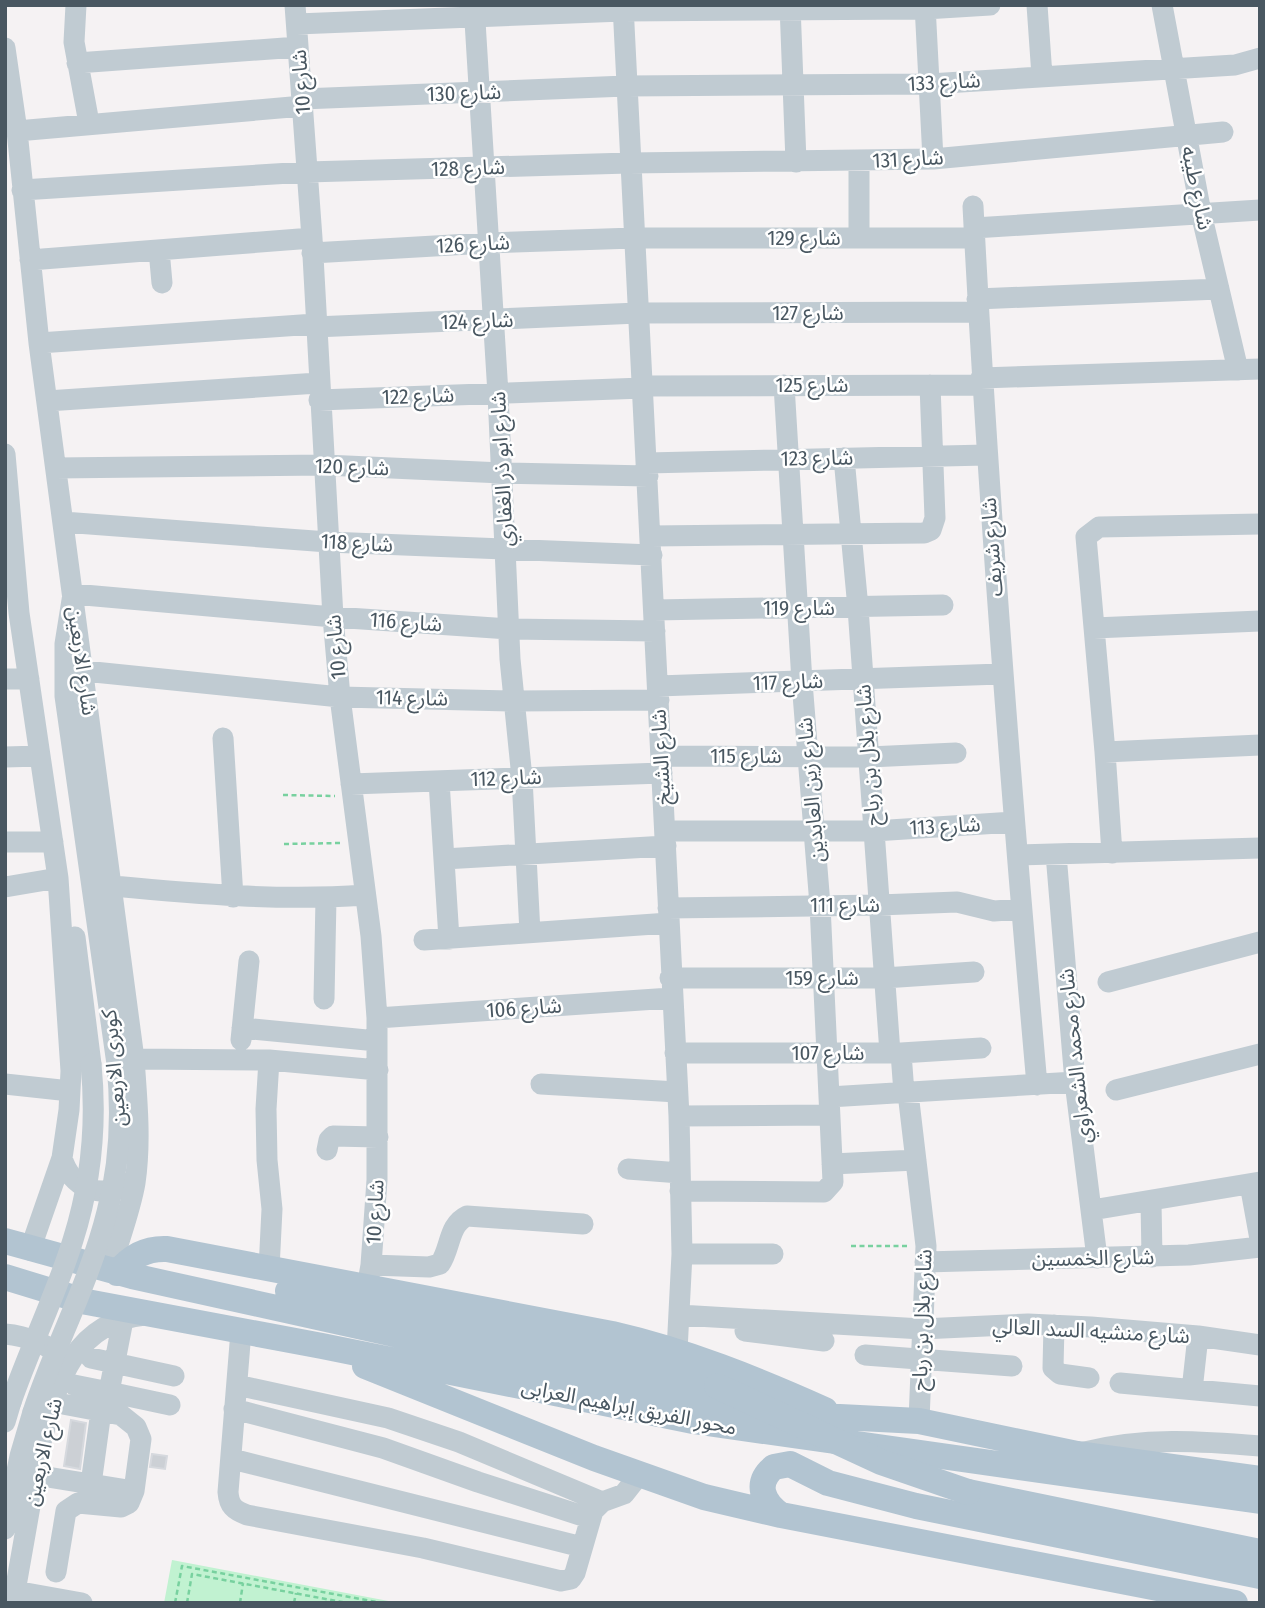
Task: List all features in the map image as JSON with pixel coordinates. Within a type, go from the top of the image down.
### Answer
[{"type":"main road","name":"محور الفريق إبراهيم العرابى","points":[[18,1246],[120,1273],[724,1407],[780,1414],[919,1422],[1077,1454],[1260,1479]]},
{"type":"main road","points":[[120,1273],[134,1257],[159,1249],[269,1269],[369,1276],[677,1351],[760,1382],[839,1417]]},
{"type":"main road","points":[[120,1273],[154,1269],[188,1270],[665,1369],[717,1387],[881,1462],[968,1492],[1260,1552]]},
{"type":"main road","name":"محور الفريق إبراهيم العرابى","points":[[5,1277],[87,1302],[740,1429],[1260,1501]]},
{"type":"main road","points":[[322,1346],[383,1374],[639,1475],[704,1497],[781,1515],[1235,1603]]},
{"type":"main road","points":[[916,1506],[910,1489],[910,1479],[920,1452]]},
{"type":"main road","points":[[781,1515],[765,1502],[762,1489],[765,1476],[784,1464],[828,1483],[916,1506],[1260,1576]]},
{"type":"street","points":[[76,5],[74,42],[89,123]]},
{"type":"street","points":[[296,15],[623,8],[990,5]]},
{"type":"street","points":[[1037,5],[1042,76]]},
{"type":"street","name":"شارع طيبه","points":[[1161,5],[1201,213],[1238,370]]},
{"type":"street","points":[[790,7],[796,162]]},
{"type":"street","points":[[925,7],[933,159]]},
{"type":"street","name":"شارع الشيخ","points":[[623,8],[679,1116],[682,1254],[677,1351]]},
{"type":"street","name":"شارع ابو ذر الغفاري","points":[[474,11],[481,92],[509,629],[522,778],[530,933]]},
{"type":"street","name":"شارع 10","points":[[296,15],[333,617],[377,1018],[378,1137],[369,1276]]},
{"type":"street","points":[[77,63],[298,47]]},
{"type":"street","name":"شارع الاربعين","points":[[5,48],[17,131],[39,343],[113,886],[126,1062],[138,1134],[136,1171],[120,1273]]},
{"type":"street","name":"شارع 133","points":[[626,86],[929,84],[1235,65],[1260,58]]},
{"type":"street","name":"شارع 130","points":[[17,131],[302,102],[626,86]]},
{"type":"street","name":"شارع 131","points":[[629,163],[933,159],[1223,132]]},
{"type":"street","points":[[859,162],[859,238]]},
{"type":"street","name":"شارع 128","points":[[22,190],[307,172],[629,163]]},
{"type":"street","points":[[973,206],[974,233]]},
{"type":"street","name":"شارع 129","points":[[634,239],[859,238],[974,233],[1260,210]]},
{"type":"street","name":"شارع شريف","points":[[974,233],[1001,674],[1037,1085]]},
{"type":"street","name":"شارع 126","points":[[30,260],[159,250],[634,239]]},
{"type":"street","points":[[159,250],[162,283]]},
{"type":"street","name":"شارع 127","points":[[638,313],[978,306],[1219,289]]},
{"type":"street","name":"شارع 124","points":[[39,343],[315,326],[493,321],[638,313]]},
{"type":"street","name":"شارع 125","points":[[643,387],[930,385],[1260,369]]},
{"type":"street","name":"شارع زين العابدين","points":[[680,1182],[824,1192],[833,1182],[820,905],[802,682],[784,385]]},
{"type":"street","points":[[930,385],[931,456]]},
{"type":"street","name":"شارع 122","points":[[47,401],[319,391],[498,394],[643,387]]},
{"type":"street","points":[[5,454],[12,612],[29,679],[58,878],[71,1071],[62,1158],[18,1246],[5,1232]]},
{"type":"street","name":"شارع 123","points":[[648,469],[789,459],[986,455]]},
{"type":"street","name":"شارع 118","points":[[63,522],[328,542],[506,551],[651,546],[793,534],[924,533],[931,530],[935,518],[931,456]]},
{"type":"street","name":"شارع بلال بن رباح","points":[[844,458],[858,608],[884,978],[895,1053],[906,1093],[916,1160],[925,1254],[919,1422]]},
{"type":"street","name":"شارع 120","points":[[56,468],[325,465],[502,473],[648,469]]},
{"type":"street","points":[[1112,853],[1086,537],[1099,527],[1260,524]]},
{"type":"street","name":"كوبرى الاربعين","points":[[5,1529],[20,1456],[33,1412],[55,1349],[88,1271],[107,1212],[119,1144],[126,1062],[65,695],[65,644],[73,594]]},
{"type":"street","name":"شارع 116","points":[[73,594],[333,617],[509,629],[656,631]]},
{"type":"street","name":"شارع 119","points":[[654,610],[943,605]]},
{"type":"street","name":"كوبرى الاربعين","points":[[8,1412],[66,1262],[80,1218],[89,1172],[94,1102],[40,658],[37,644],[12,612]]},
{"type":"street","points":[[1094,628],[1260,621]]},
{"type":"street","name":"شارع 114","points":[[84,671],[340,697],[515,701],[658,693]]},
{"type":"street","name":"شارع 117","points":[[658,693],[802,682],[1001,674]]},
{"type":"street","points":[[5,679],[29,679]]},
{"type":"street","points":[[223,738],[233,897]]},
{"type":"street","points":[[1105,752],[1260,745]]},
{"type":"street","name":"شارع 115","points":[[662,764],[956,753]]},
{"type":"street","points":[[5,757],[40,755]]},
{"type":"street","name":"شارع 112","points":[[352,790],[439,780],[522,778],[662,764]]},
{"type":"street","points":[[439,780],[449,939]]},
{"type":"street","name":"شارع 113","points":[[444,859],[525,854],[665,839],[815,830],[874,831],[1014,822]]},
{"type":"street","points":[[5,842],[53,842]]},
{"type":"street","points":[[1018,855],[1260,848]]},
{"type":"street","name":"شارع محمد الشعراوي","points":[[1056,854],[1076,1082],[1097,1258]]},
{"type":"street","points":[[5,887],[58,878]]},
{"type":"street","points":[[113,886],[233,897],[326,898],[365,895]]},
{"type":"street","points":[[324,999],[326,898]]},
{"type":"street","name":"شارع 111","points":[[424,940],[530,933],[668,915],[820,905],[957,902],[994,911],[1021,909]]},
{"type":"street","points":[[1108,982],[1260,942]]},
{"type":"street","points":[[240,1060],[249,961]]},
{"type":"street","name":"شارع 159","points":[[671,988],[974,972]]},
{"type":"street","name":"شارع 106","points":[[377,1018],[671,988]]},
{"type":"street","points":[[242,1028],[377,1041]]},
{"type":"street","name":"شارع 107","points":[[675,1053],[895,1053],[981,1048]]},
{"type":"street","points":[[1116,1090],[1260,1055]]},
{"type":"street","points":[[126,1062],[269,1060],[378,1070]]},
{"type":"street","points":[[269,1060],[266,1109],[272,1209],[269,1269]]},
{"type":"street","points":[[679,1116],[829,1106],[906,1093],[1076,1082]]},
{"type":"street","points":[[5,1084],[70,1091]]},
{"type":"street","points":[[541,1084],[677,1092]]},
{"type":"street","points":[[327,1150],[332,1136],[378,1137]]},
{"type":"street","points":[[62,1158],[70,1176],[77,1183],[95,1191],[123,1185],[136,1171]]},
{"type":"street","points":[[832,1164],[916,1160]]},
{"type":"street","points":[[628,1169],[680,1182]]},
{"type":"street","points":[[1092,1210],[1255,1183],[1260,1239]]},
{"type":"street","points":[[1151,1202],[1153,1257]]},
{"type":"street","points":[[369,1276],[440,1264],[448,1253],[453,1229],[458,1220],[467,1216],[583,1224]]},
{"type":"street","name":"شارع الخمسين","points":[[925,1254],[1153,1257],[1260,1247]]},
{"type":"street","points":[[682,1254],[773,1254]]},
{"type":"street","name":"شارع الاربعين","points":[[14,1597],[42,1438],[52,1402],[69,1361],[95,1334],[123,1320],[154,1314]]},
{"type":"street","points":[[680,1315],[772,1327],[824,1341]]},
{"type":"street","points":[[91,1484],[123,1320]]},
{"type":"street","name":"شارع منشيه السد العالي","points":[[772,1327],[922,1329],[1028,1324],[1198,1336],[1260,1345]]},
{"type":"street","points":[[1054,1325],[1053,1368],[1060,1374],[1089,1378]]},
{"type":"street","points":[[736,1330],[772,1327]]},
{"type":"street","points":[[241,1331],[228,1492],[229,1504],[247,1515],[423,1548],[561,1581],[571,1579],[575,1573],[595,1510],[624,1494],[639,1475]]},
{"type":"street","points":[[5,1334],[47,1346],[69,1361]]},
{"type":"street","points":[[1192,1390],[1198,1336]]},
{"type":"street","points":[[865,1355],[1012,1366]]},
{"type":"street","points":[[91,1358],[174,1376]]},
{"type":"street","points":[[1120,1383],[1260,1396]]},
{"type":"street","points":[[56,1572],[65,1516],[69,1507],[83,1502],[121,1507],[132,1500],[141,1445],[139,1432],[127,1418],[74,1385]]},
{"type":"street","points":[[237,1385],[388,1418],[459,1442],[595,1510]]},
{"type":"street","points":[[52,1402],[170,1405]]},
{"type":"street","points":[[234,1409],[383,1448],[478,1482],[595,1510]]},
{"type":"street","points":[[1077,1454],[1121,1444],[1167,1440],[1260,1446]]},
{"type":"street","points":[[232,1459],[582,1547]]},
{"type":"street","points":[[35,1475],[134,1491]]},
{"type":"street","points":[[14,1597],[70,1602]]},
{"type":"path","points":[[283,795],[352,790]]},
{"type":"path","points":[[284,844],[358,842]]},
{"type":"path","points":[[851,1246],[925,1254]]},
{"type":"path","points":[[175,1603],[182,1566],[382,1603]]},
{"type":"path","points":[[187,1603],[192,1574],[347,1603]]},
{"type":"path","points":[[240,1603],[243,1583]]},
{"type":"path","points":[[294,1603],[296,1593]]},
{"type":"path","points":[[354,1603],[355,1598]]},
{"type":"green space","points":[[172,1560],[399,1603],[164,1603]]},
{"type":"building","points":[[71,1420],[86,1423],[80,1469],[64,1466]]},
{"type":"building","points":[[152,1454],[167,1456],[165,1469],[150,1467]]}]
